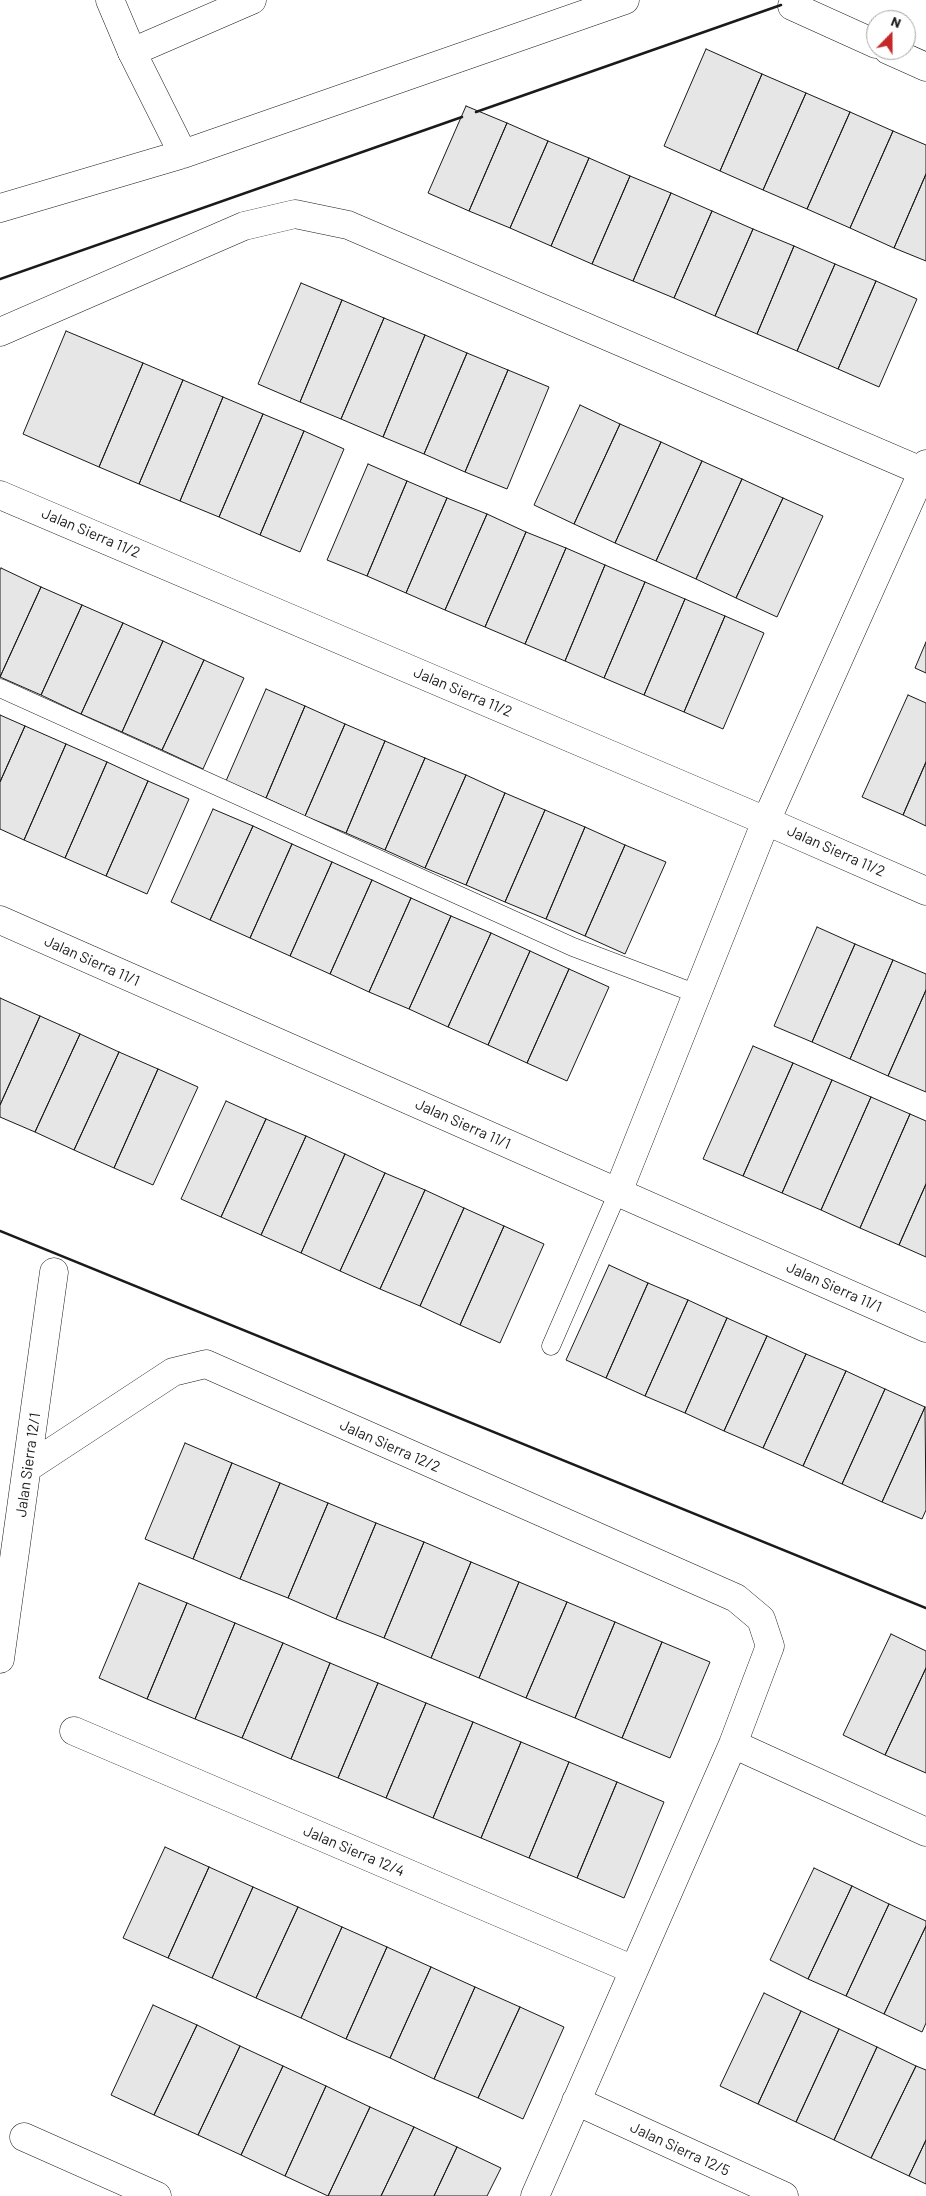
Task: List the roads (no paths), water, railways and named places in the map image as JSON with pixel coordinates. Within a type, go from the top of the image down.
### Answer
[{"type":"street","points":[[110,0],[132,52],[183,154]]},
{"type":"street","points":[[132,52],[252,0]]},
{"type":"street","points":[[0,208],[183,154],[625,0]]},
{"type":"street","points":[[792,6],[866,39]]},
{"type":"street","points":[[910,60],[926,67]]},
{"type":"street","points":[[0,332],[244,226],[295,214],[348,225],[925,469],[766,821],[618,1192]]},
{"type":"street","name":"Jalan Sierra 11/2","points":[[0,495],[926,891]]},
{"type":"street","name":"Jalan Sierra 11/1","points":[[0,920],[926,1328]]},
{"type":"street","name":"Jalan Sierra 12/1","points":[[0,1659],[54,1272]]},
{"type":"street","name":"Jalan Sierra 12/2","points":[[27,1468],[173,1372],[206,1364],[736,1598],[761,1619],[770,1646],[733,1744]]},
{"type":"street","name":"Jalan Sierra 12/4","points":[[74,1731],[634,1970]]},
{"type":"street","points":[[535,2196],[733,1744],[926,1832]]},
{"type":"street","name":"Jalan Sierra 12/5","points":[[576,2101],[784,2196]]},
{"type":"street","points":[[24,2137],[157,2196]]},
{"type":"lane","points":[[0,688],[573,947],[697,994]]},
{"type":"lane","points":[[551,1346],[618,1192]]}]
